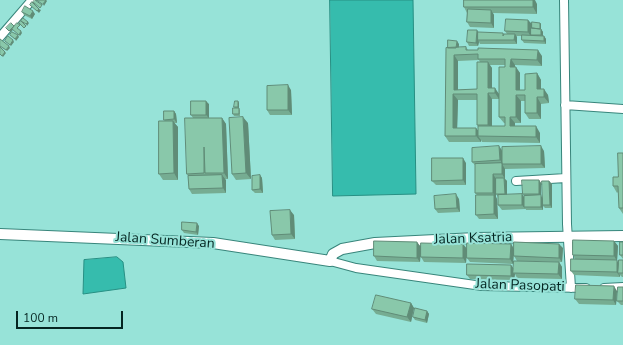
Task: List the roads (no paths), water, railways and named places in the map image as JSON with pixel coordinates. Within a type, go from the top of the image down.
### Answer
[{"type":"street","points":[[0,37],[32,0]]},
{"type":"street","points":[[564,0],[567,236],[571,288]]},
{"type":"street","points":[[565,105],[623,109]]},
{"type":"street","points":[[516,181],[566,178]]},
{"type":"street","name":"Jalan Sumberan","points":[[0,234],[213,243],[330,261]]},
{"type":"street","name":"Jalan Ksatria","points":[[330,261],[334,254],[342,249],[375,243],[567,236],[623,236]]},
{"type":"street","name":"Jalan Pasopati","points":[[330,261],[356,268],[482,286],[571,288],[623,287]]}]
